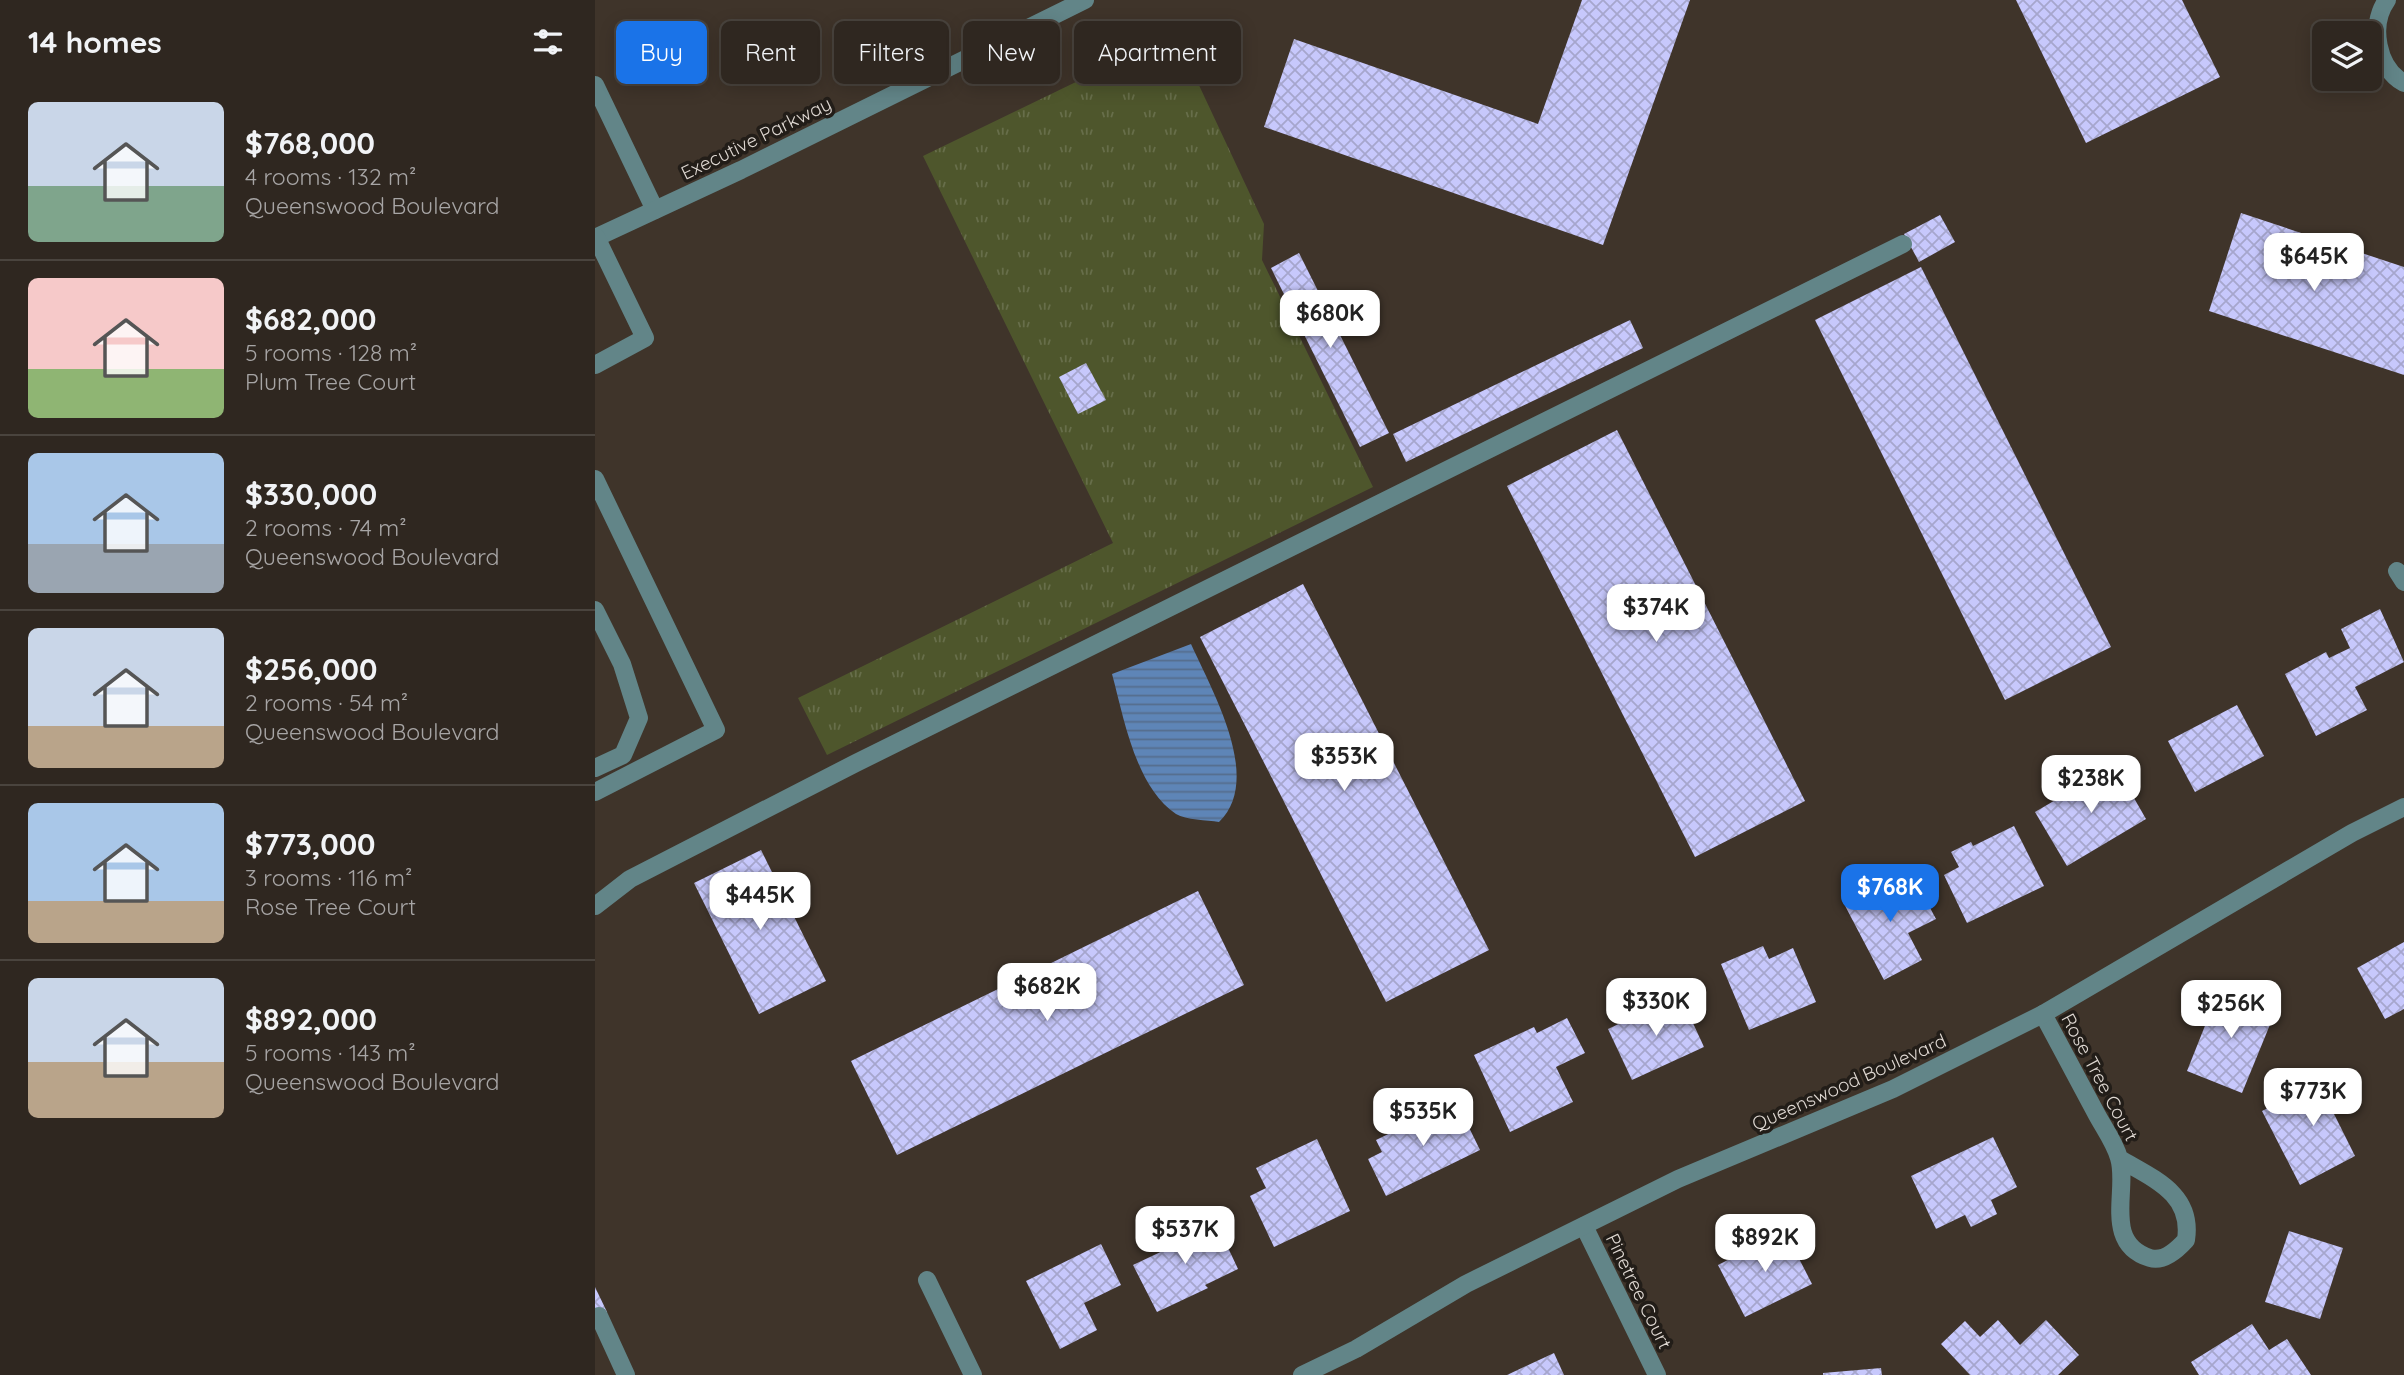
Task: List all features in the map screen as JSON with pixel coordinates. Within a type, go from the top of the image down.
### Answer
[{"type":"street","name":"Executive Parkway","points":[[595,237],[1085,0]]},
{"type":"street","points":[[2387,0],[2377,26],[2378,46],[2386,65],[2404,83]]},
{"type":"street","points":[[595,85],[655,210]]},
{"type":"street","points":[[595,237],[645,338],[595,365]]},
{"type":"street","points":[[595,906],[630,879],[856,763],[1903,244]]},
{"type":"street","points":[[595,479],[716,730],[595,792]]},
{"type":"street","points":[[595,610],[622,664],[639,718],[623,755],[595,768]]},
{"type":"street","name":"Queenswood Boulevard","points":[[1302,1375],[1356,1349],[1466,1284],[1678,1179],[1893,1089],[2043,1014],[2352,834],[2404,807]]},
{"type":"street","name":"Rose Tree Court","points":[[2043,1014],[2120,1159],[2119,1209],[2122,1228],[2130,1245],[2141,1255],[2155,1259],[2168,1255],[2186,1240],[2187,1214],[2168,1189],[2120,1159]]},
{"type":"street","name":"Pinetree Court","points":[[1584,1226],[1657,1375]]},
{"type":"street","points":[[927,1280],[973,1375]]},
{"type":"street","points":[[599,1316],[627,1375]]},
{"type":"green space","points":[[1074,83],[1198,84],[1264,224],[1262,260],[1373,487],[827,755],[798,698],[1113,543],[923,156]]},
{"type":"water","points":[[1191,644],[1221,709],[1235,759],[1236,782],[1232,804],[1219,822],[1191,819],[1176,814],[1150,786],[1133,750],[1112,674]]},
{"type":"building","points":[[1582,0],[1690,0],[1603,245],[1264,127],[1294,39],[1538,124]]},
{"type":"building","points":[[2016,0],[2182,0],[2220,77],[2086,143]]},
{"type":"building","points":[[2241,213],[2404,267],[2404,375],[2209,311]]},
{"type":"building","points":[[1940,215],[1955,242],[1919,262],[1904,234]]},
{"type":"building","points":[[1299,253],[1389,433],[1360,447],[1271,268]]},
{"type":"building","points":[[1921,267],[2111,647],[2005,700],[1815,320]]},
{"type":"building","points":[[1630,320],[1643,348],[1406,462],[1393,434]]},
{"type":"building","points":[[1086,363],[1106,400],[1078,414],[1059,377]]},
{"type":"building","points":[[1617,430],[1805,801],[1695,857],[1507,486]]},
{"type":"building","points":[[1303,584],[1489,950],[1386,1002],[1200,637]]},
{"type":"building","points":[[2380,609],[2404,662],[2355,687],[2367,710],[2316,736],[2285,674],[2326,652],[2329,658],[2350,648],[2341,629]]},
{"type":"building","points":[[2237,705],[2264,756],[2195,792],[2168,741]]},
{"type":"building","points":[[2115,765],[2146,819],[2067,866],[2035,812]]},
{"type":"building","points":[[2014,826],[2044,886],[1967,923],[1944,875],[1959,867],[1951,852],[1971,842],[1973,846]]},
{"type":"building","points":[[761,850],[826,981],[759,1014],[694,883]]},
{"type":"building","points":[[1914,878],[1936,919],[1908,933],[1922,960],[1884,980],[1842,900],[1872,885],[1878,897]]},
{"type":"building","points":[[1198,891],[1244,985],[897,1155],[851,1061]]},
{"type":"building","points":[[2404,942],[2404,1009],[2385,1019],[2357,968]]},
{"type":"building","points":[[1763,946],[1769,959],[1793,948],[1816,1002],[1749,1030],[1721,964]]},
{"type":"building","points":[[2220,988],[2276,1010],[2242,1093],[2187,1071]]},
{"type":"building","points":[[1680,995],[1704,1047],[1632,1080],[1608,1029]]},
{"type":"building","points":[[1567,1018],[1585,1053],[1556,1067],[1573,1102],[1510,1132],[1474,1055],[1534,1027],[1537,1033]]},
{"type":"building","points":[[2339,1071],[2355,1103],[2334,1114],[2355,1156],[2300,1185],[2262,1111]]},
{"type":"building","points":[[1456,1101],[1480,1150],[1386,1196],[1368,1159],[1382,1152],[1376,1140]]},
{"type":"building","points":[[1993,1137],[2017,1187],[1991,1200],[1997,1214],[1971,1227],[1965,1215],[1936,1229],[1911,1176]]},
{"type":"building","points":[[1317,1139],[1350,1211],[1274,1247],[1250,1196],[1266,1188],[1256,1168]]},
{"type":"building","points":[[1216,1222],[1238,1269],[1205,1285],[1208,1288],[1157,1312],[1133,1265],[1169,1248],[1163,1236],[1180,1229],[1184,1238]]},
{"type":"building","points":[[1785,1231],[1812,1284],[1745,1317],[1718,1265]]},
{"type":"building","points":[[2289,1231],[2343,1248],[2320,1319],[2265,1302]]},
{"type":"building","points":[[1101,1244],[1121,1285],[1084,1303],[1097,1330],[1060,1349],[1026,1281]]},
{"type":"building","points":[[595,1287],[607,1312],[595,1318]]},
{"type":"building","points":[[1998,1320],[2020,1345],[2046,1320],[2079,1355],[2058,1375],[1970,1375],[1941,1344],[1965,1321],[1980,1337]]},
{"type":"building","points":[[2252,1324],[2269,1350],[2287,1339],[2311,1375],[2199,1375],[2191,1362]]},
{"type":"building","points":[[1554,1353],[1564,1375],[1507,1375]]},
{"type":"building","points":[[1881,1368],[1882,1375],[1823,1375],[1823,1373]]}]
